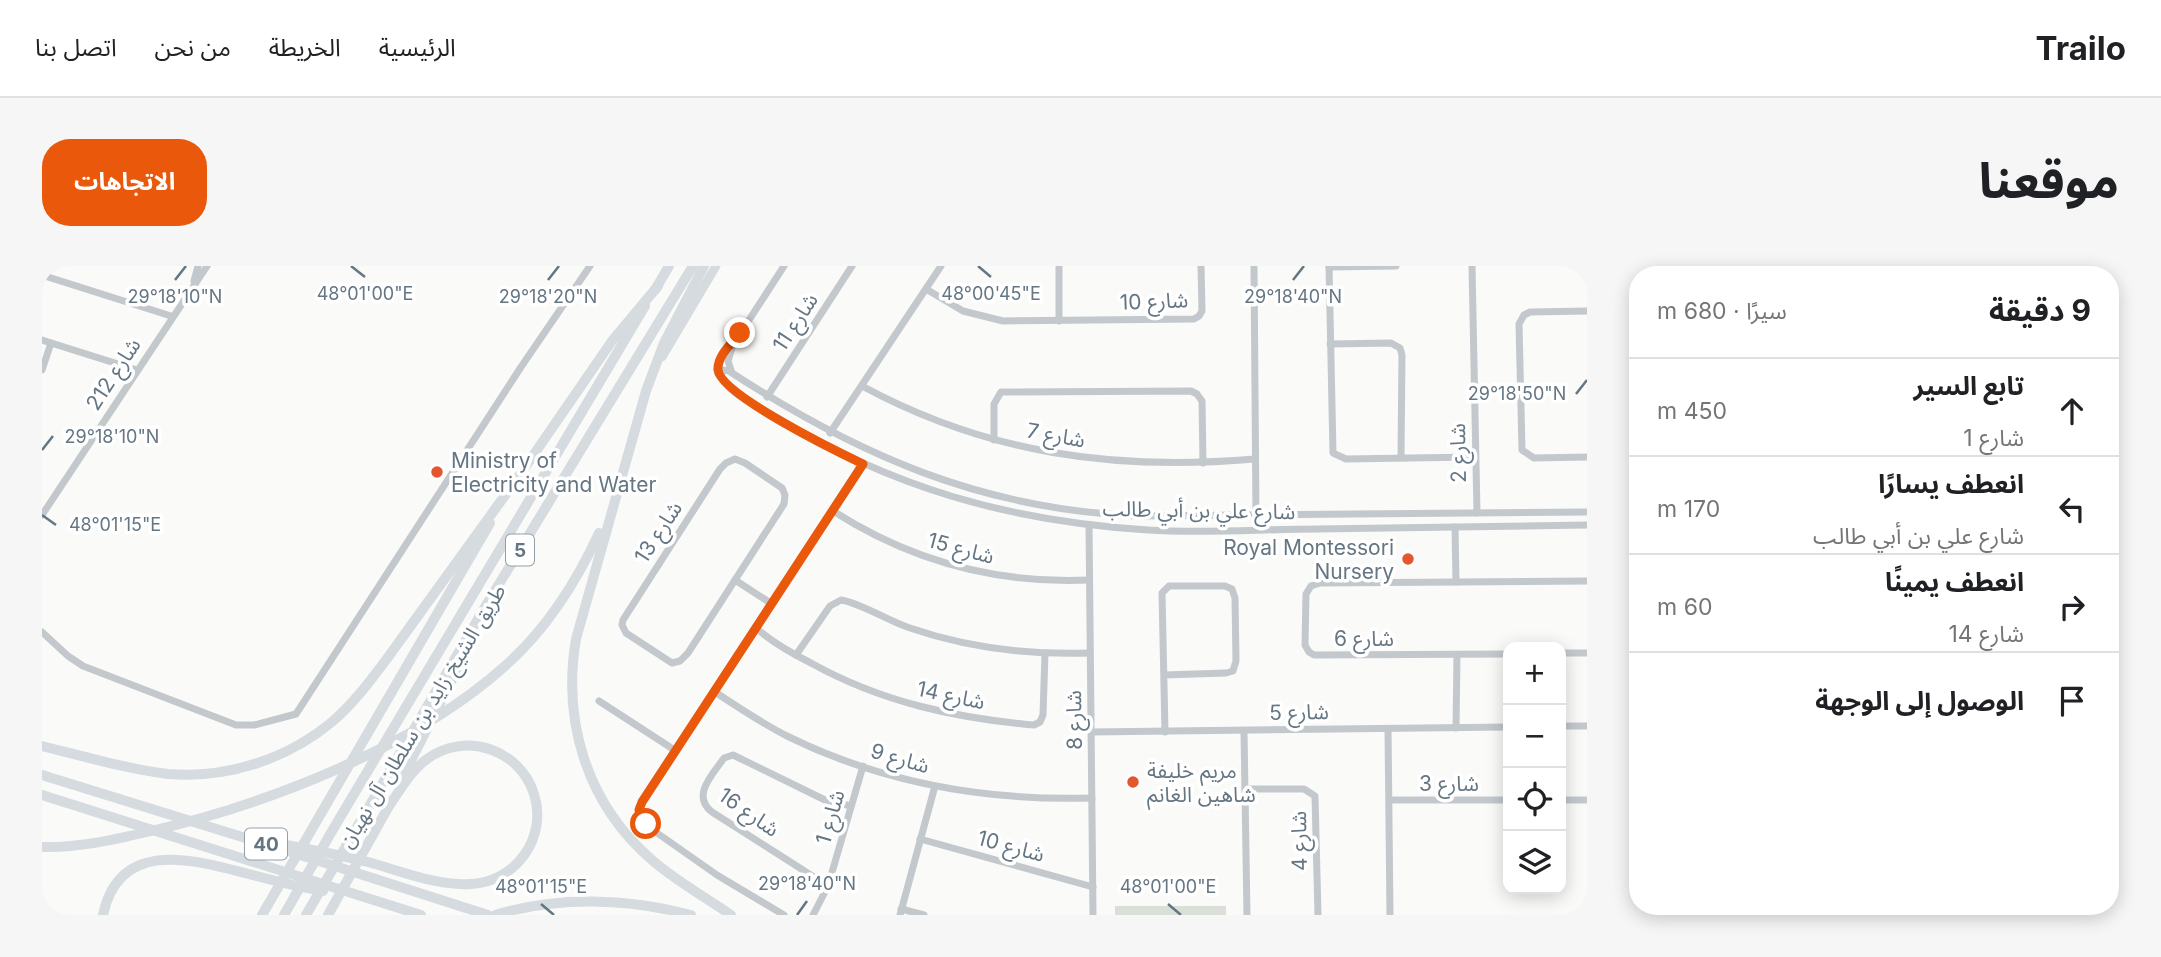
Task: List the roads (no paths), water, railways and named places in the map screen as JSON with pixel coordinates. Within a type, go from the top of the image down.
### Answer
[{"type":"highway","name":"طريق الشيخ زايد بن سلطان آل نهيان","points":[[285,914],[669,266]]},
{"type":"highway","name":"طريق الشيخ زايد بن سلطان آل نهيان","points":[[306,915],[485,607],[692,266]]},
{"type":"highway","points":[[704,266],[654,367],[616,491],[573,659],[572,708],[579,746],[598,794],[631,839],[662,868],[731,915]]},
{"type":"highway","points":[[42,746],[136,768],[168,774],[194,775],[249,766],[275,756],[304,742],[334,720],[364,690],[519,476],[626,321],[658,286]]},
{"type":"highway","points":[[264,910],[519,476]]},
{"type":"highway","points":[[42,847],[83,845],[174,826],[308,782],[393,741],[473,692],[505,666],[535,636],[561,604],[583,568],[616,491]]},
{"type":"highway","points":[[328,915],[387,809],[471,643],[485,607]]},
{"type":"highway","points":[[248,838],[338,855],[441,882],[469,884],[492,880],[518,863],[532,844],[538,820],[535,796],[520,769],[500,753],[478,746],[456,746],[429,757],[413,772],[387,809]]},
{"type":"highway","name":"40","points":[[42,775],[488,915]]},
{"type":"highway","name":"40","points":[[42,795],[421,915]]},
{"type":"highway","points":[[103,915],[113,888],[128,872],[149,862],[172,858],[196,861],[314,890],[367,898]]},
{"type":"highway","points":[[495,915],[516,909],[614,901],[659,906],[691,915]]},
{"type":"main road","points":[[654,367],[716,266]]},
{"type":"street","name":"شارع 212","points":[[191,288],[198,266]]},
{"type":"street","name":"شارع 212","points":[[42,515],[171,316],[207,266]]},
{"type":"street","points":[[42,632],[83,666],[236,725],[249,726],[296,714],[590,266]]},
{"type":"street","points":[[720,376],[720,360],[784,266]]},
{"type":"street","name":"شارع 11","points":[[768,413],[767,404],[852,266]]},
{"type":"street","points":[[830,433],[941,266]]},
{"type":"street","points":[[1059,266],[1059,321]]},
{"type":"street","name":"شارع 10","points":[[926,289],[954,307],[981,317],[1014,322],[1197,318],[1202,309],[1201,266]]},
{"type":"street","points":[[1254,266],[1256,516]]},
{"type":"street","points":[[1396,266],[1329,267],[1333,453],[1343,459],[1475,457]]},
{"type":"street","name":"شارع 2","points":[[1472,266],[1476,513]]},
{"type":"street","points":[[42,275],[171,316]]},
{"type":"street","points":[[1587,311],[1530,312],[1524,315],[1519,324],[1522,450],[1534,458],[1587,457]]},
{"type":"street","points":[[733,373],[728,361],[740,333]]},
{"type":"street","points":[[42,340],[137,370]]},
{"type":"street","points":[[1330,344],[1391,342],[1400,348],[1401,457]]},
{"type":"street","points":[[42,370],[51,343]]},
{"type":"street","points":[[720,376],[724,370],[733,373]]},
{"type":"street","name":"شارع علي بن أبي طالب","points":[[733,373],[771,399],[830,433],[902,465],[965,487],[1014,500],[1074,511],[1117,515],[1256,516],[1587,512]]},
{"type":"street","name":"شارع علي بن أبي طالب","points":[[720,376],[729,387],[768,413],[806,436],[863,464],[960,500],[1009,512],[1089,525],[1163,530],[1587,525]]},
{"type":"street","name":"شارع 7","points":[[862,386],[916,412],[994,440],[1050,453],[1145,463],[1203,463],[1255,459]]},
{"type":"street","points":[[994,440],[994,404],[1001,392],[1191,391],[1202,401],[1203,463]]},
{"type":"street","name":"شارع 13","points":[[735,460],[745,463],[779,486],[785,498],[781,510],[735,580],[688,653],[678,662],[668,662],[626,633],[623,628],[624,617],[719,469],[735,460]]},
{"type":"street","points":[[784,915],[717,875],[644,821],[639,810],[863,464]]},
{"type":"street","points":[[960,500],[966,494],[965,487]]},
{"type":"street","points":[[1009,512],[1007,504],[1014,500]]},
{"type":"street","name":"شارع 15","points":[[833,511],[891,543],[953,566],[1012,578],[1090,580]]},
{"type":"street","points":[[1356,528],[1360,520],[1357,514]]},
{"type":"street","points":[[1373,528],[1370,518],[1376,514]]},
{"type":"street","name":"شارع 8","points":[[1089,525],[1093,915]]},
{"type":"street","points":[[1455,527],[1456,582]]},
{"type":"street","points":[[735,580],[772,604]]},
{"type":"street","name":"شارع 6","points":[[1503,654],[1314,655],[1305,645],[1306,594],[1314,585],[1587,580]]},
{"type":"street","points":[[1164,675],[1226,673],[1234,669],[1235,598],[1232,589],[1226,586],[1165,588],[1161,597],[1165,732]]},
{"type":"street","points":[[796,655],[830,606],[841,600],[934,636],[1000,650],[1090,653]]},
{"type":"street","name":"شارع 14","points":[[756,628],[770,640],[848,682],[893,699],[970,718],[1035,725],[1042,715],[1045,653]]},
{"type":"street","points":[[1566,653],[1587,653]]},
{"type":"street","points":[[1456,728],[1457,655]]},
{"type":"street","name":"شارع 9","points":[[715,692],[791,738],[863,766],[935,786],[1031,799],[1092,798]]},
{"type":"street","points":[[599,701],[676,751]]},
{"type":"street","points":[[1566,726],[1587,726]]},
{"type":"street","name":"شارع 5","points":[[1091,732],[1503,727]]},
{"type":"street","points":[[1388,729],[1390,915]]},
{"type":"street","points":[[1244,731],[1247,915]]},
{"type":"street","name":"شارع 16","points":[[828,886],[712,812],[705,806],[702,794],[724,758],[733,755],[825,800],[851,806]]},
{"type":"street","name":"شارع 1","points":[[813,915],[828,886],[863,766]]},
{"type":"street","points":[[924,915],[900,912],[935,786]]},
{"type":"street","name":"شارع 4","points":[[1245,789],[1304,789],[1314,794],[1317,802],[1318,915]]},
{"type":"street","name":"شارع 3","points":[[1390,800],[1503,800]]},
{"type":"street","points":[[1566,800],[1587,800]]},
{"type":"street","name":"شارع 10","points":[[920,839],[1093,887]]},
{"type":"place","name":"Ministry of Electricity and Water","points":[[437,472]]},
{"type":"place","name":"Royal Montessori Nursery","points":[[1408,559]]},
{"type":"place","name":"مريم خليفة شاهين الغانم","points":[[1133,782]]}]
